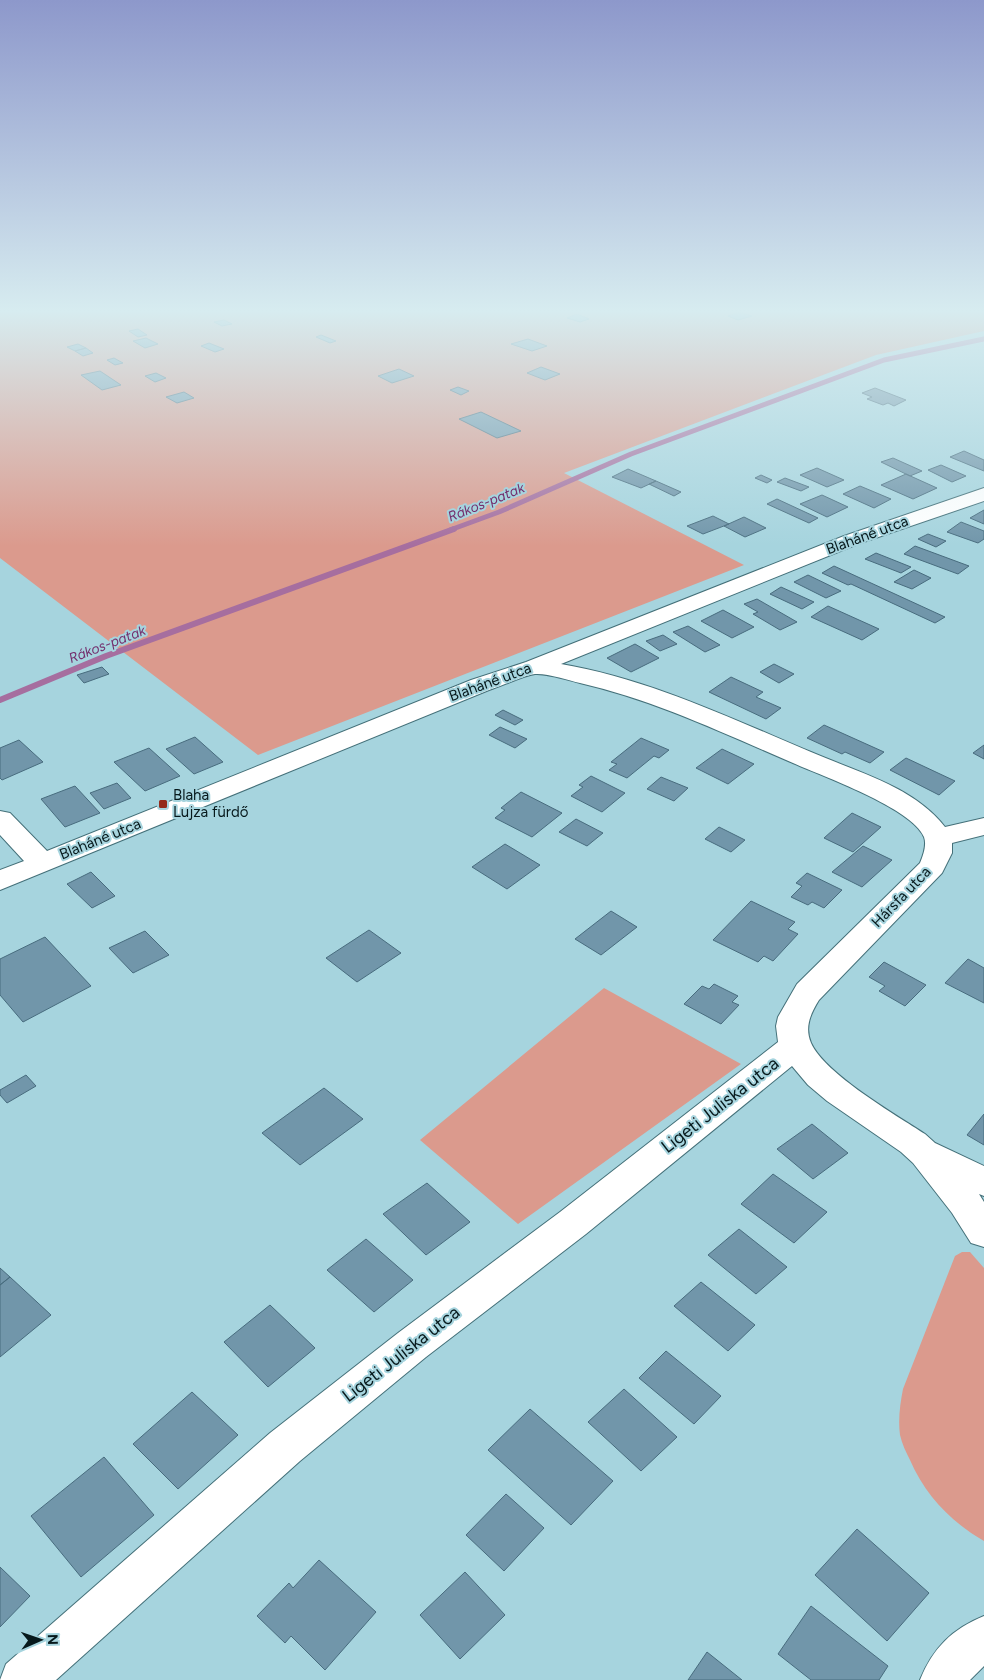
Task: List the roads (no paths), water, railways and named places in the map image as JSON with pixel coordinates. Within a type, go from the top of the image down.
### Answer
[{"type":"street","name":"Blaháné utca","points":[[0,882],[42,863],[462,692],[534,667],[826,550],[984,494]]},
{"type":"street","points":[[534,667],[596,677],[672,703],[734,728],[879,792],[905,806],[922,818],[938,838],[984,826]]},
{"type":"street","points":[[0,819],[42,863]]},
{"type":"street","name":"Hársfa utca","points":[[938,838],[938,853],[932,867],[808,992],[796,1010],[791,1027],[795,1046],[809,1067],[827,1084],[912,1143],[923,1153],[984,1182]]},
{"type":"street","name":"Ligeti Juliska utca","points":[[22,1680],[285,1447],[412,1345],[573,1223],[795,1046]]},
{"type":"street","points":[[923,1153],[965,1203],[984,1232]]},
{"type":"street","points":[[943,1680],[953,1664],[970,1646],[984,1639]]},
{"type":"waterway","name":"Rákos-patak","points":[[450,530],[499,512],[631,454],[805,389]]},
{"type":"waterway","name":"Rákos-patak","points":[[0,700],[106,656],[454,529]]},
{"type":"place","name":"Blaha Lujza fürdő","points":[[163,804]]}]
